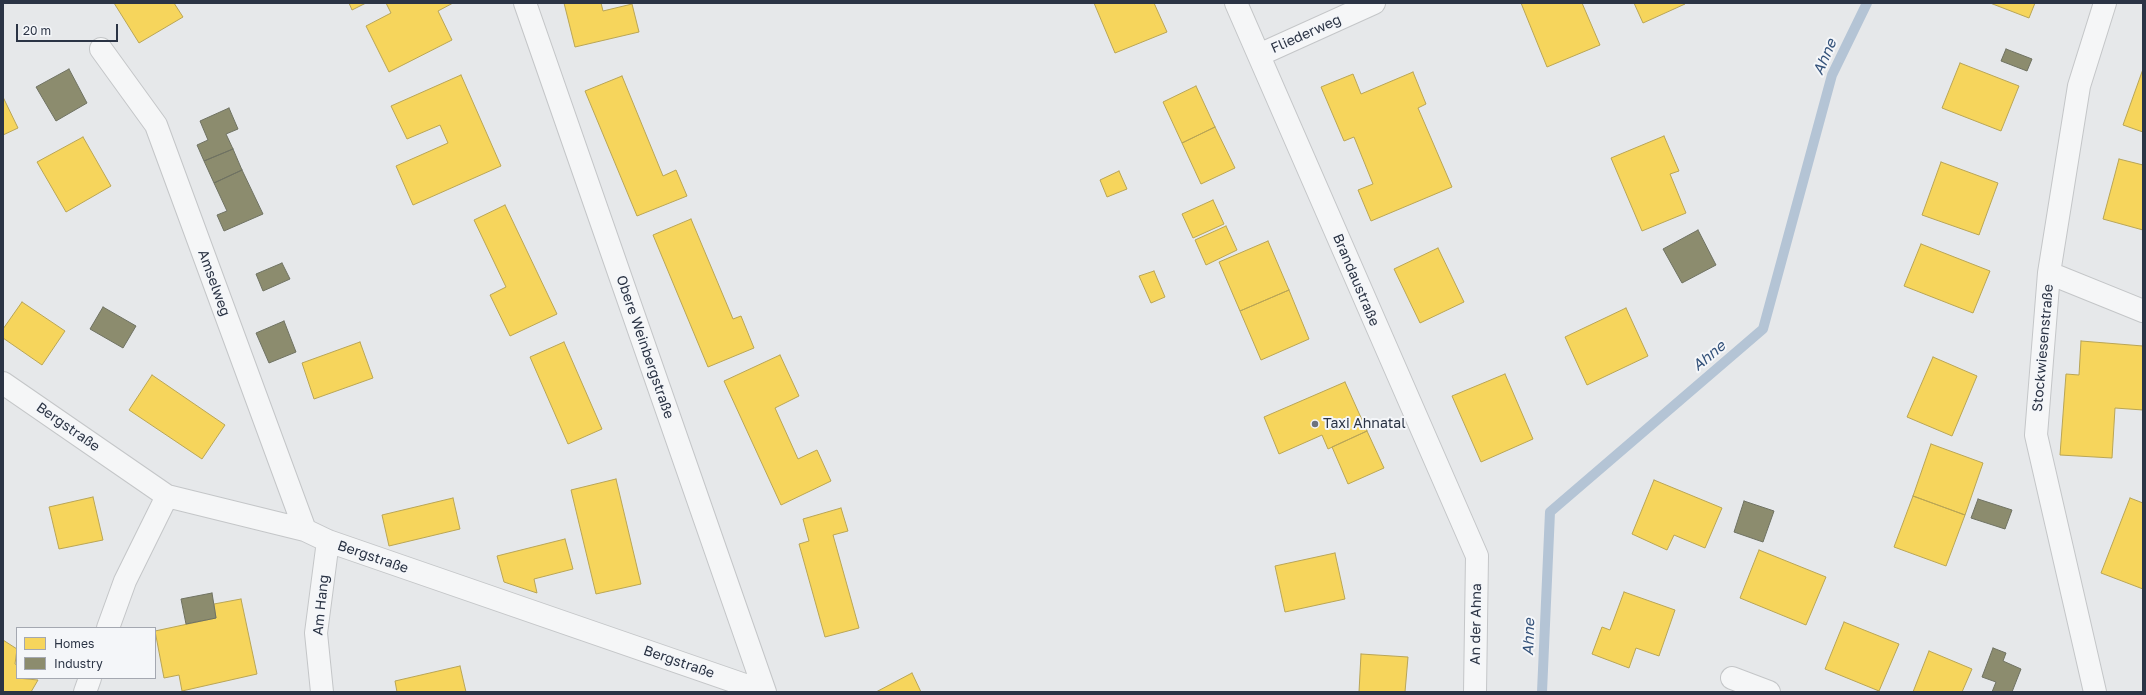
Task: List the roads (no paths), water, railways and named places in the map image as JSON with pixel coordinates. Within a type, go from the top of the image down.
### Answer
[{"type":"street","name":"Obere Weinbergstraße","points":[[525,3],[765,692]]},
{"type":"street","name":"Brandaustraße","points":[[1236,3],[1477,556]]},
{"type":"street","name":"Fliederweg","points":[[1259,56],[1374,3]]},
{"type":"street","name":"Stockwiesenstraße","points":[[2095,692],[2036,435],[2049,273],[2079,86],[2106,3]]},
{"type":"street","name":"Amselweg","points":[[101,49],[156,125],[305,530]]},
{"type":"street","points":[[2049,273],[2143,311]]},
{"type":"street","name":"Bergstraße","points":[[3,382],[167,496],[305,530],[328,541],[765,692]]},
{"type":"street","points":[[108,627],[125,581],[167,496]]},
{"type":"street","name":"Am Hang","points":[[322,692],[316,633],[328,541]]},
{"type":"street","name":"An der Ahna","points":[[1475,692],[1477,556]]},
{"type":"street","points":[[1732,678],[1768,692]]},
{"type":"street","points":[[85,692],[90,679]]},
{"type":"waterway","name":"Ahne","points":[[1542,692],[1550,512],[1763,329],[1832,75],[1867,3]]},
{"type":"place","name":"Taxi Ahnatal","points":[[1315,424]]}]
